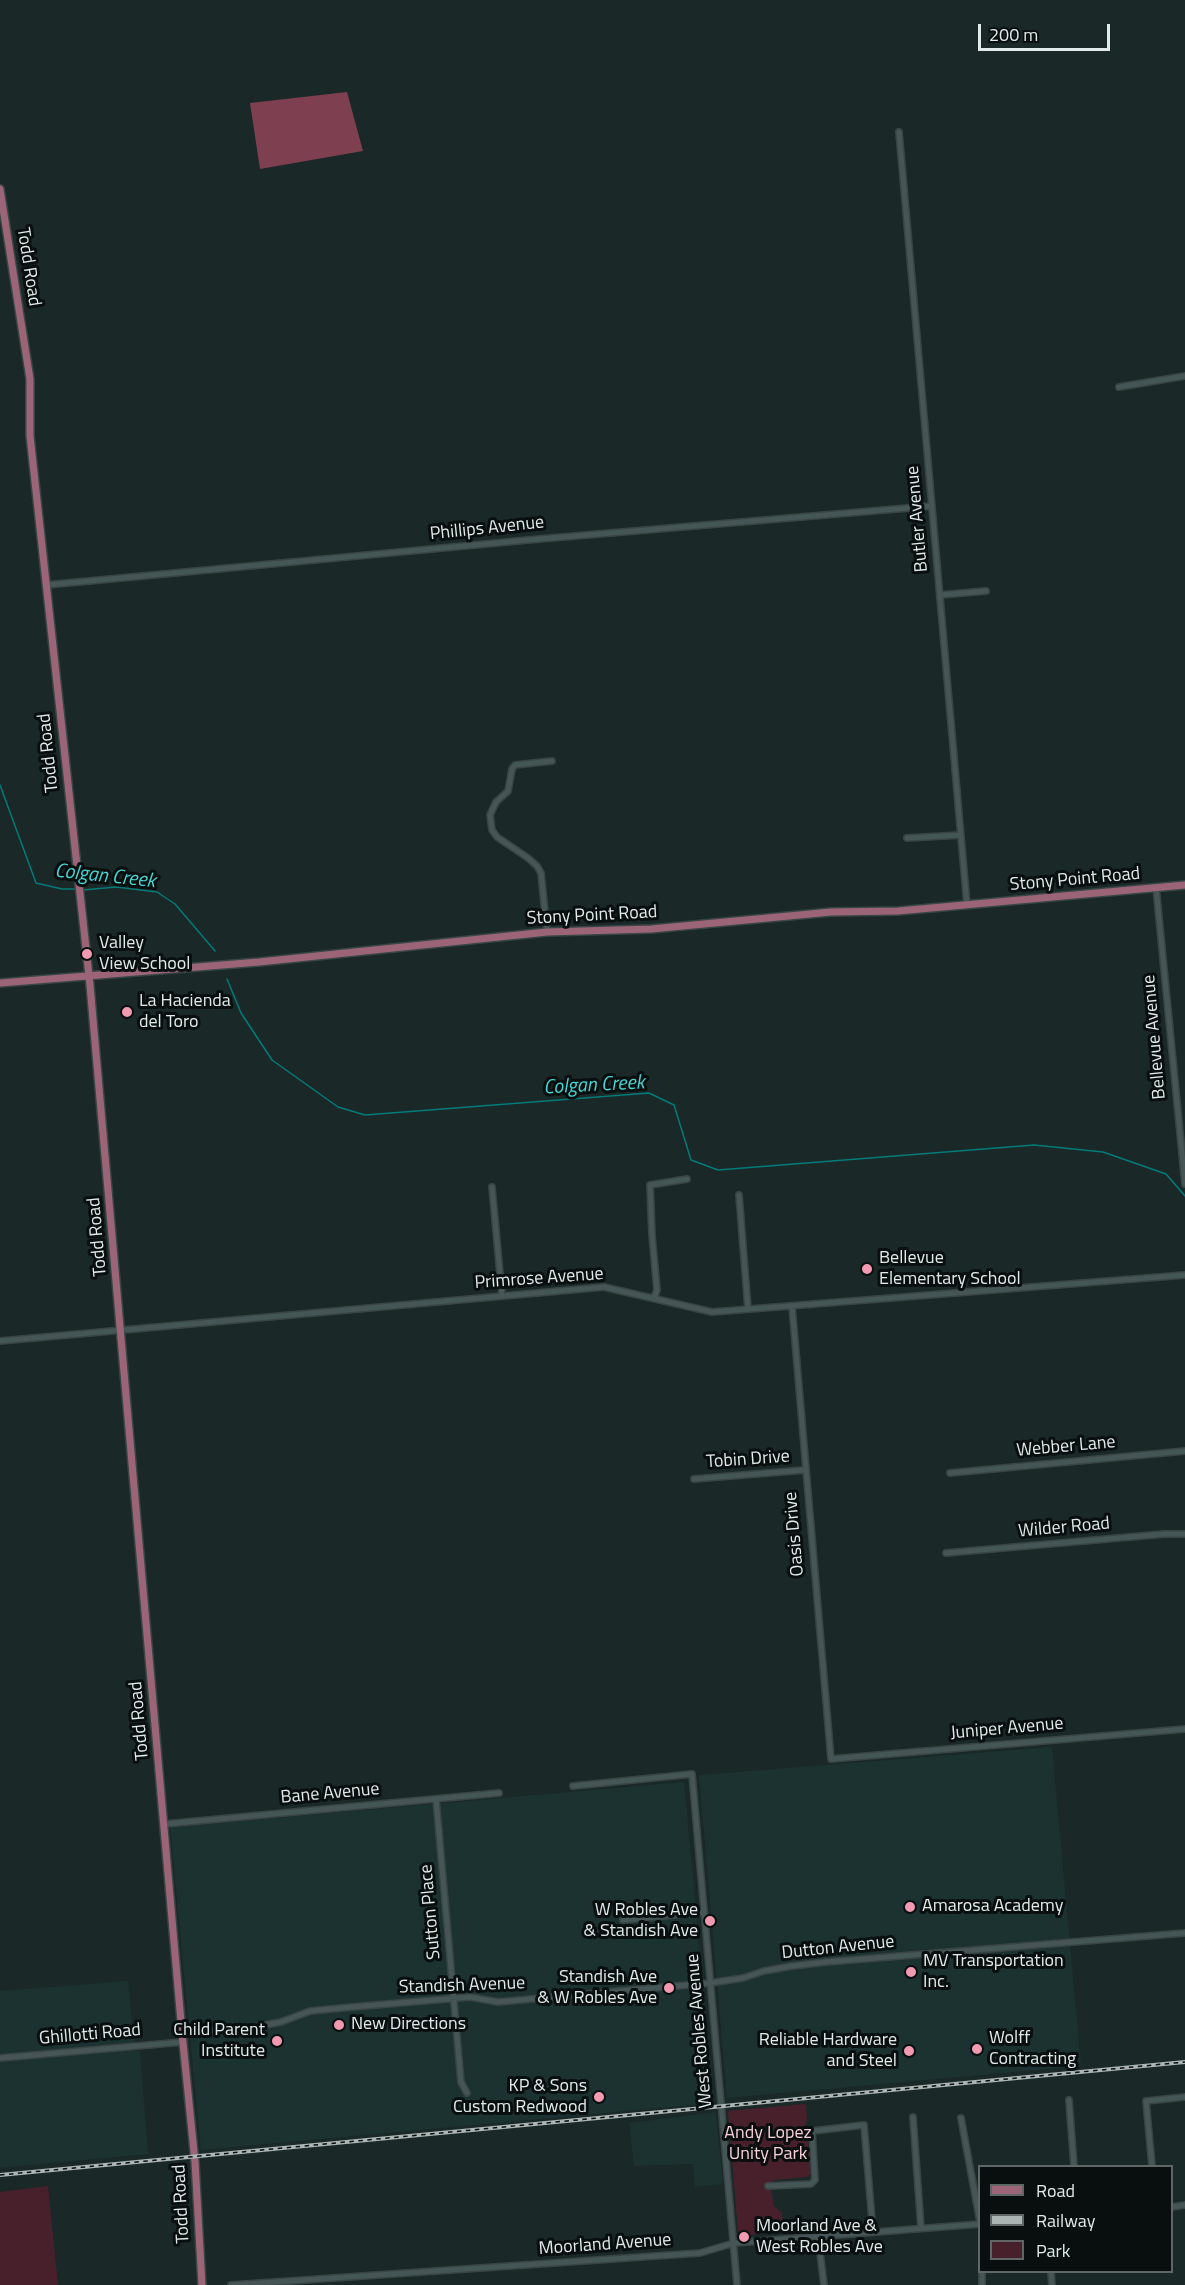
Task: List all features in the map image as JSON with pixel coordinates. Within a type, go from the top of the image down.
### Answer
[{"type":"main road","name":"Todd Road","points":[[0,189],[30,380],[30,436],[89,975],[195,2162],[201,2285]]},
{"type":"main road","name":"Stony Point Road","points":[[0,983],[259,962],[547,932],[651,928],[831,912],[898,911],[1185,885]]},
{"type":"street","name":"Butler Avenue","points":[[899,132],[967,905]]},
{"type":"street","points":[[1119,387],[1185,376]]},
{"type":"street","name":"Phillips Avenue","points":[[46,585],[539,539],[932,506]]},
{"type":"street","points":[[940,595],[986,591]]},
{"type":"street","points":[[547,932],[541,873],[528,858],[496,837],[490,823],[492,809],[508,791],[512,769],[515,765],[552,761]]},
{"type":"street","points":[[907,838],[961,835]]},
{"type":"street","name":"Bellevue Avenue","points":[[1156,887],[1185,1184]]},
{"type":"street","points":[[654,1298],[657,1290],[650,1185],[687,1179]]},
{"type":"street","points":[[492,1187],[502,1296]]},
{"type":"street","points":[[739,1195],[748,1309]]},
{"type":"street","name":"Primrose Avenue","points":[[0,1341],[604,1287],[712,1312],[1185,1275]]},
{"type":"street","name":"Oasis Drive","points":[[792,1306],[831,1759]]},
{"type":"street","name":"Webber Lane","points":[[950,1473],[1185,1451]]},
{"type":"street","name":"Tobin Drive","points":[[693,1479],[805,1470]]},
{"type":"street","name":"Wilder Road","points":[[946,1553],[1185,1534]]},
{"type":"street","name":"Juniper Avenue","points":[[831,1759],[1185,1729]]},
{"type":"street","name":"West Robles Avenue","points":[[573,1786],[692,1774],[737,2285]]},
{"type":"street","name":"Bane Avenue","points":[[165,1824],[499,1793]]},
{"type":"street","name":"Sutton Place","points":[[436,1799],[461,2082],[467,2093]]},
{"type":"street","points":[[622,1920],[704,1912]]},
{"type":"street","name":"Dutton Avenue","points":[[710,1983],[743,1978],[764,1971],[826,1962],[1185,1933]]},
{"type":"street","name":"Standish Avenue","points":[[182,2033],[249,2028],[281,2022],[310,2012],[454,1998],[470,1997],[498,2002],[710,1983]]},
{"type":"street","name":"Ghillotti Road","points":[[0,2058],[183,2042]]},
{"type":"street","points":[[1152,2165],[1146,2101],[1185,2097]]},
{"type":"street","points":[[1069,2100],[1074,2165]]},
{"type":"street","points":[[913,2117],[921,2228]]},
{"type":"street","points":[[961,2118],[978,2212]]},
{"type":"street","points":[[768,2186],[812,2184],[815,2180],[812,2131],[864,2125],[873,2232]]},
{"type":"street","points":[[729,2189],[737,2189]]},
{"type":"street","name":"Moorland Avenue","points":[[231,2285],[696,2254],[734,2244],[978,2223]]},
{"type":"street","points":[[818,2236],[824,2285]]},
{"type":"shaded area","points":[[347,92],[363,151],[260,169],[250,103]]},
{"type":"shaded area","points":[[1052,1747],[1081,2066],[727,2098],[699,1775]]},
{"type":"shaded area","points":[[684,1782],[714,2103],[201,2150],[170,1827]]},
{"type":"shaded area","points":[[128,1981],[135,2051],[140,2051],[148,2154],[0,2168],[0,1991]]},
{"type":"shaded area","points":[[716,2112],[723,2184],[695,2187],[693,2164],[634,2166],[629,2123]]},
{"type":"green space","name":"Andy Lopez Unity Park","points":[[806,2104],[807,2120],[803,2130],[808,2142],[811,2174],[807,2177],[775,2180],[770,2183],[774,2206],[782,2213],[783,2232],[744,2235],[738,2231],[728,2111]]},
{"type":"green space","points":[[48,2186],[58,2285],[0,2285],[0,2192]]},
{"type":"waterway","name":"Colgan Creek","points":[[0,785],[36,883],[62,889],[76,889]]},
{"type":"waterway","name":"Colgan Creek","points":[[83,890],[116,887],[157,892],[175,904],[215,951]]},
{"type":"waterway","name":"Colgan Creek","points":[[227,979],[241,1013],[272,1060],[338,1107],[365,1115],[649,1093],[674,1105],[691,1160],[718,1170],[1034,1145],[1103,1152],[1166,1174],[1185,1196]]},
{"type":"railway","points":[[0,2175],[1185,2062]]},
{"type":"place","name":"Valley View School","points":[[87,954]]},
{"type":"place","name":"La Hacienda del Toro","points":[[127,1012]]},
{"type":"place","name":"Bellevue Elementary School","points":[[867,1269]]},
{"type":"place","name":"Amarosa Academy","points":[[910,1907]]},
{"type":"place","name":"W Robles Ave & Standish Ave","points":[[710,1921]]},
{"type":"place","name":"MV Transportation Inc.","points":[[911,1972]]},
{"type":"place","name":"Standish Ave & W Robles Ave","points":[[669,1988]]},
{"type":"place","name":"New Directions","points":[[339,2025]]},
{"type":"place","name":"Child Parent Institute","points":[[277,2041]]},
{"type":"place","name":"Wolff Contracting","points":[[977,2049]]},
{"type":"place","name":"Reliable Hardware and Steel","points":[[909,2051]]},
{"type":"place","name":"KP & Sons Custom Redwood","points":[[599,2097]]},
{"type":"place","name":"Moorland Ave & West Robles Ave","points":[[744,2237]]}]
